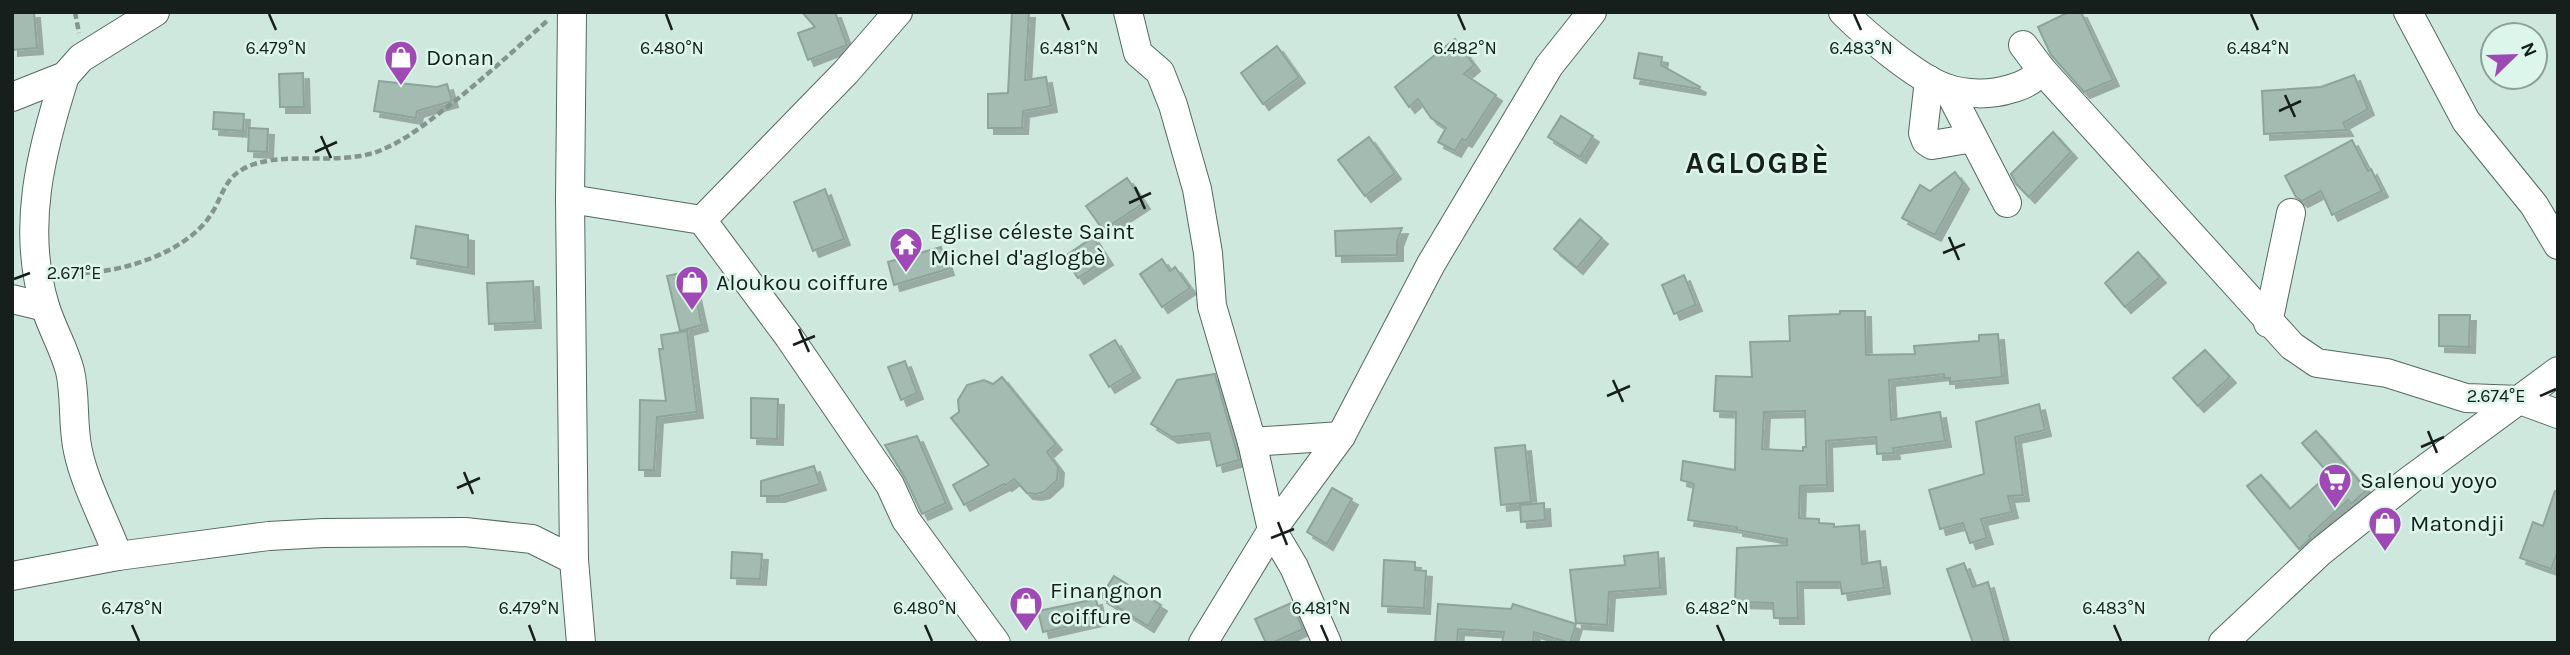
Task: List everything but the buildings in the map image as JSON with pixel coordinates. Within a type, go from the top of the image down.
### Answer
[{"type":"street","points":[[118,556],[78,451],[70,373],[63,347],[45,307],[32,241],[38,177],[48,128],[65,76],[80,58],[155,12]]},
{"type":"street","points":[[572,12],[570,199],[574,560],[581,643]]},
{"type":"street","points":[[702,220],[846,72],[898,12]]},
{"type":"street","points":[[1128,12],[1138,53],[1160,72],[1173,105],[1203,217],[1212,306],[1252,442],[1272,530],[1294,567],[1327,643]]},
{"type":"street","points":[[1203,643],[1272,530],[1341,436],[1431,264],[1549,66],[1592,12]]},
{"type":"street","points":[[1843,12],[1861,29],[1938,85],[1973,138],[2007,203]]},
{"type":"street","points":[[2408,12],[2466,121],[2533,205],[2558,245]]},
{"type":"street","points":[[2023,45],[2041,69],[2292,346],[2318,363],[2387,373],[2466,398],[2520,400],[2558,414]]},
{"type":"street","points":[[1938,85],[1986,93],[2008,90],[2023,85],[2038,75],[2041,69]]},
{"type":"street","points":[[12,97],[65,76]]},
{"type":"street","points":[[1938,85],[1923,133],[1926,141],[1932,145],[1973,138]]},
{"type":"street","points":[[570,199],[702,220],[789,337],[890,485],[906,520],[996,643]]},
{"type":"street","points":[[2269,323],[2291,213]]},
{"type":"street","points":[[12,299],[45,307]]},
{"type":"street","points":[[2222,643],[2320,552],[2410,480],[2558,371]]},
{"type":"street","points":[[1252,442],[1341,436]]},
{"type":"street","points":[[12,576],[118,556],[269,536],[323,533],[465,531],[532,540],[574,560]]},
{"type":"path","points":[[37,269],[76,274],[123,268],[170,249],[199,231],[212,214],[225,184],[243,169],[272,161],[341,160],[379,151],[417,130],[475,86],[556,12]]},
{"type":"place","name":"Donan","points":[[401,87]]},
{"type":"place","name":"Eglise céleste Saint Michel d'aglogbè","points":[[906,274]]},
{"type":"place","name":"Aloukou coiffure","points":[[692,312]]},
{"type":"place","name":"Salenou yoyo","points":[[2335,510]]},
{"type":"place","name":"Matondji","points":[[2385,553]]},
{"type":"place","name":"Finangnon coiffure","points":[[1026,633]]},
{"type":"district","name":"AGLOGBÈ","points":[[1758,163]]}]
